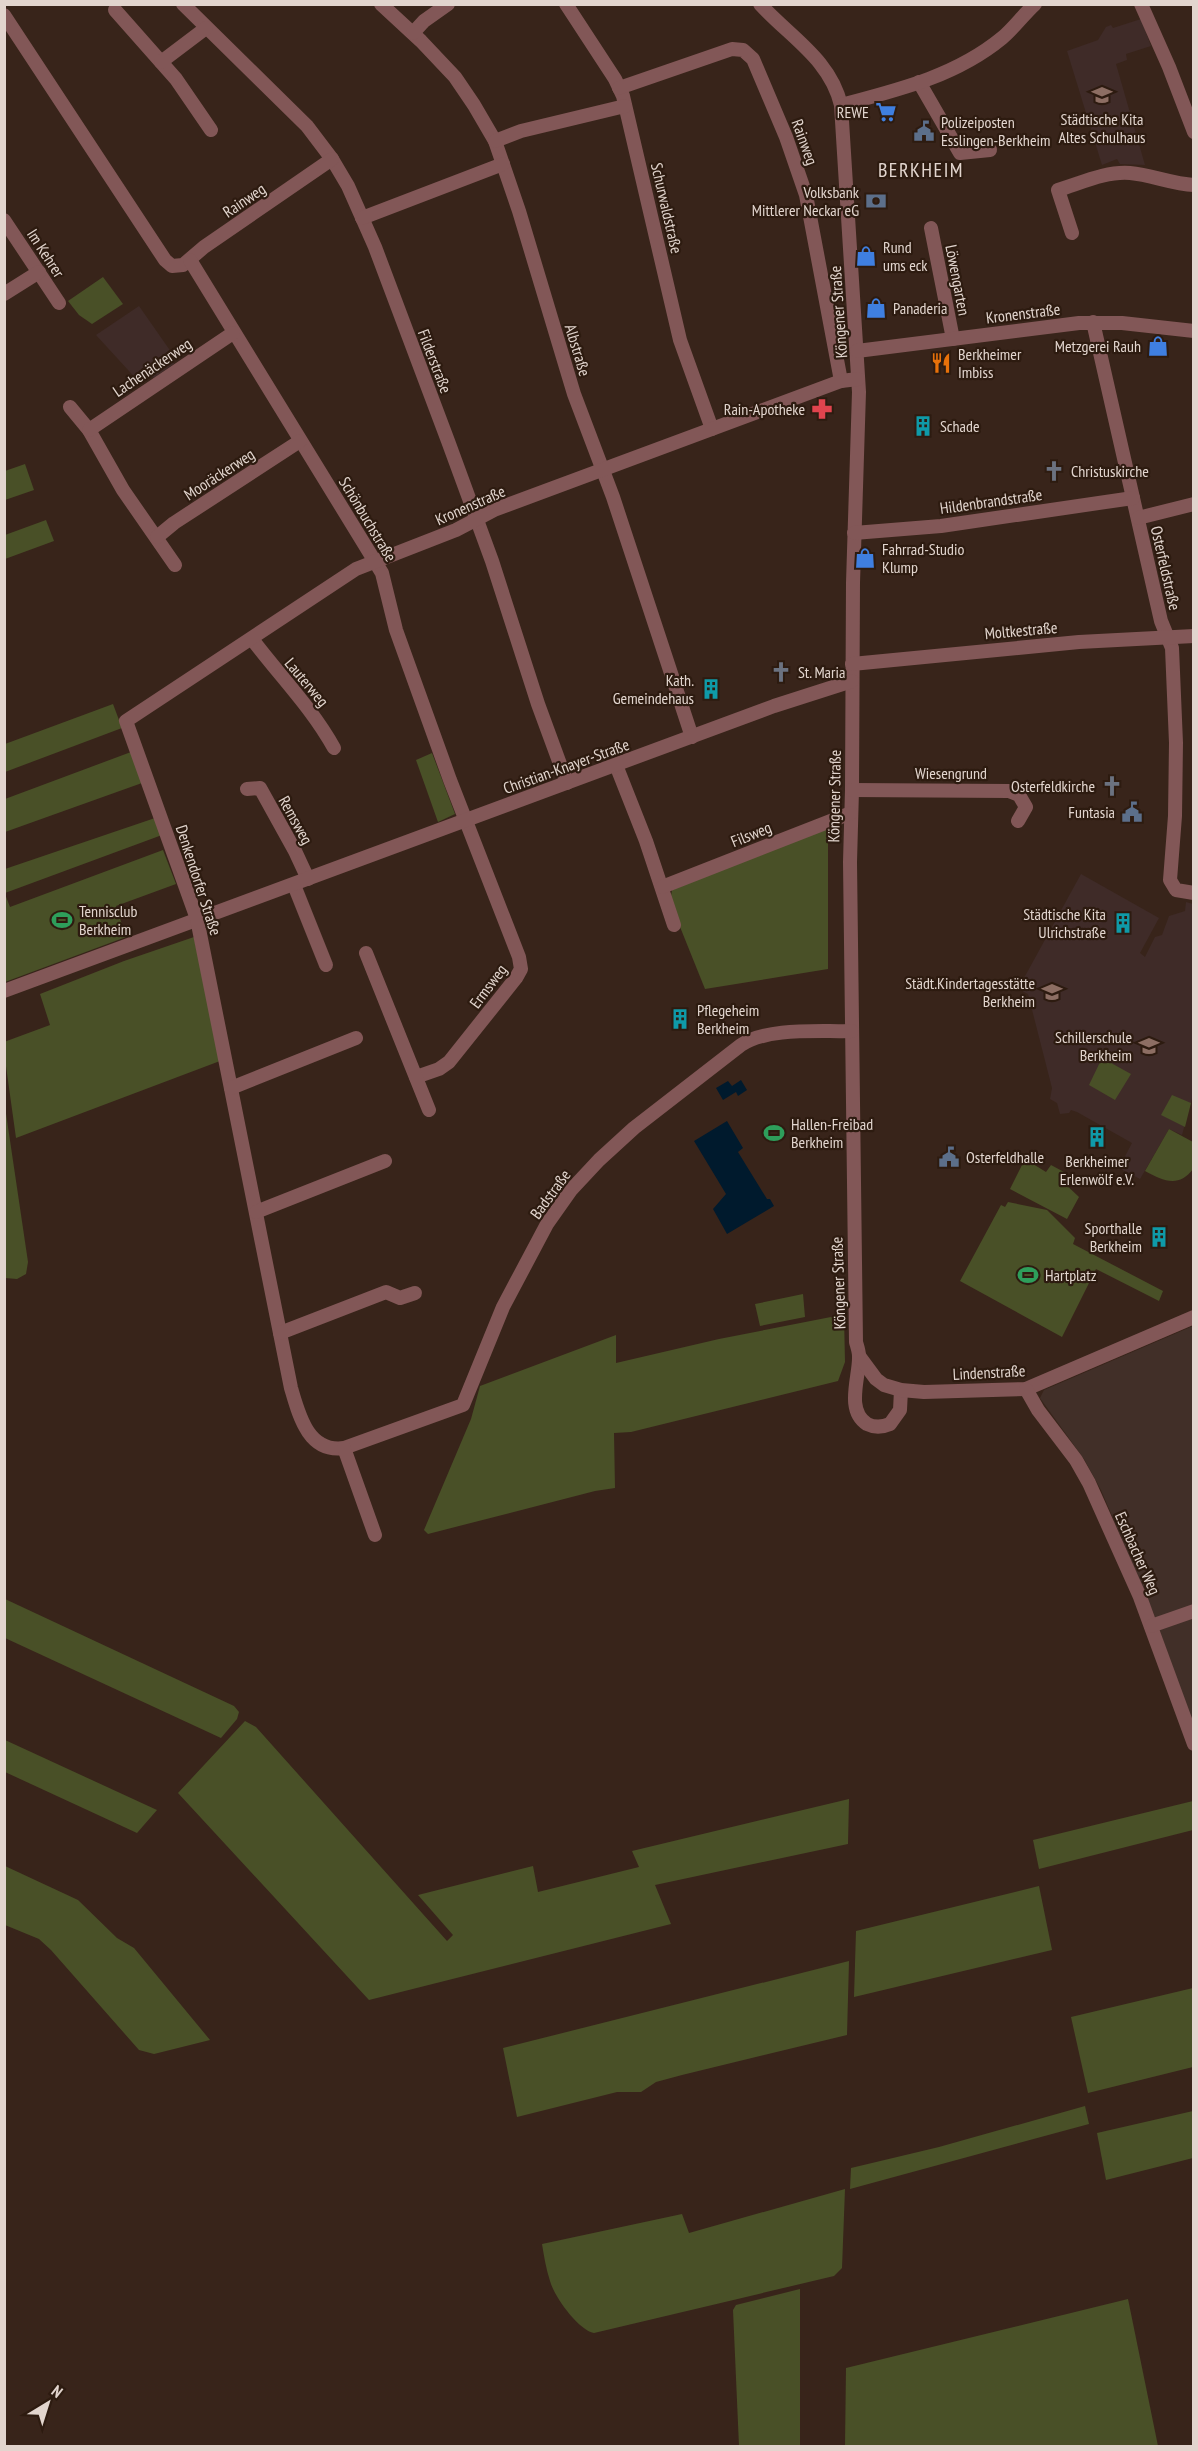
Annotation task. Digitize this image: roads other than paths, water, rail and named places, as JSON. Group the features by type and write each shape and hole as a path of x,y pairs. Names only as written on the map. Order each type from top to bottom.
{"street":[{"name":"Filderstraße","path":"183,4 248,71 296,115 332,159 348,186 477,520 535,696 567,783"},
{"name":"Albstraße","path":"381,4 444,64 465,90 495,141 574,394 613,497 692,737"},
{"path":"413,33 424,21 448,4"},
{"name":"Schurwaldstraße","path":"566,4 619,88 626,106 680,340 712,429"},
{"name":"Köngener Straße","path":"760,4 817,59 835,86 841,105 858,379 850,874 853,1227 856,1342 859,1356 856,1406 858,1414 865,1422 880,1427 890,1424 900,1410 901,1390"},
{"path":"841,105 951,70 1002,38 1035,4"},
{"path":"1141,4 1194,132"},
{"path":"115,10 176,79 211,129"},
{"name":"Rainweg","path":"4,15 165,260 175,266 183,265 204,247 332,159"},
{"path":"161,62 206,28"},
{"name":"Rainweg","path":"619,88 732,49 743,50 753,59 786,137 806,195 841,381"},
{"path":"919,82 960,153 990,150"},
{"path":"495,141 521,131 626,106"},
{"path":"362,218 503,164"},
{"path":"1072,233 1058,190 1119,173 1194,185"},
{"name":"Im Kehrer","path":"4,220 59,303"},
{"name":"Löwengarten","path":"932,228 953,339"},
{"name":"Schönbuchstraße","path":"190,260 384,578 396,630 465,821"},
{"path":"4,294 39,272"},
{"name":"Kronenstraße","path":"857,351 897,348 1033,327 1093,322 1140,324 1194,331"},
{"name":"Osterfeldstraße","path":"1093,322 1161,621 1172,648 1176,743 1175,816 1170,880 1173,887 1187,892"},
{"name":"Lachenäckerweg","path":"88,430 233,333"},
{"name":"Kronenstraße","path":"126,721 349,573 456,530 494,510 841,381 858,379"},
{"path":"70,407 88,430 123,490 175,565"},
{"name":"Mooräckerweg","path":"157,537 174,523 300,441"},
{"name":"Hildenbrandstraße","path":"854,533 941,526 1133,498"},
{"path":"1138,518 1194,504"},
{"name":"Moltkestraße","path":"852,664 1079,642 1194,636"},
{"name":"Lauterweg","path":"252,639 316,717 334,748"},
{"name":"Christian-Knayer-Straße","path":"4,991 834,685 852,681"},
{"name":"Denkendorfer Straße","path":"126,721 197,919 294,1397 307,1430 316,1442 329,1448 344,1448"},
{"path":"616,765 674,925"},
{"name":"Remsweg","path":"247,789 260,788 308,879"},
{"name":"Wiesengrund","path":"852,790 1009,790 1019,795 1026,807 1018,821"},
{"name":"Filsweg","path":"662,887 851,813"},
{"name":"Ermsweg","path":"416,1077 439,1069 449,1062 521,969 519,957 465,821"},
{"path":"294,885 326,965"},
{"path":"366,953 429,1110"},
{"name":"Badstraße","path":"344,1448 463,1405 503,1307 548,1224 584,1175 634,1128 741,1045 755,1037 771,1034 852,1031"},
{"path":"231,1088 356,1038"},
{"path":"256,1212 386,1161"},
{"path":"280,1333 386,1292 400,1298 415,1293"},
{"name":"Lindenstraße","path":"859,1356 876,1379 901,1390 924,1392 1026,1389 1194,1317"},
{"name":"Eschbacher Weg","path":"1026,1389 1038,1410 1084,1472 1151,1626 1194,1744"},
{"path":"344,1448 375,1535"},
{"path":"1151,1626 1194,1611"}],"water":[{"path":"741,1080 747,1090 738,1096 736,1092 723,1100 716,1088 728,1081 732,1086"},
{"path":"727,1121 743,1148 738,1152 767,1199 770,1199 774,1206 727,1234 713,1209 726,1194 694,1141"}],"place":[{"name":"Städtische Kita Altes Schulhaus","path":"1102,95"},
{"name":"REWE","path":"886,112"},
{"name":"Polizeiposten Esslingen-Berkheim","path":"924,131"},
{"name":"Volksbank Mittlerer Neckar eG","path":"876,201"},
{"name":"Rund ums eck","path":"866,256"},
{"name":"Panaderia","path":"876,308"},
{"name":"Metzgerei Rauh","path":"1158,346"},
{"name":"Berkheimer Imbiss","path":"941,363"},
{"name":"Rain-Apotheke","path":"822,409"},
{"name":"Schade","path":"923,426"},
{"name":"Christuskirche","path":"1054,471"},
{"name":"Fahrrad-Studio Klump","path":"865,558"},
{"name":"St. Maria","path":"781,672"},
{"name":"Kath. Gemeindehaus","path":"711,689"},
{"name":"Osterfeldkirche","path":"1112,786"},
{"name":"Funtasia","path":"1132,812"},
{"name":"Tennisclub Berkheim","path":"62,920"},
{"name":"Städtische Kita Ulrichstraße","path":"1123,923"},
{"name":"Städt.Kindertagesstätte Berkheim","path":"1052,992"},
{"name":"Pflegeheim Berkheim","path":"680,1019"},
{"name":"Schillerschule Berkheim","path":"1149,1046"},
{"name":"Hallen-Freibad Berkheim","path":"774,1133"},
{"name":"Berkheimer Erlenwölf e.V.","path":"1097,1137"},
{"name":"Osterfeldhalle","path":"949,1157"},
{"name":"Sporthalle Berkheim","path":"1159,1237"},
{"name":"Hartplatz","path":"1028,1275"}],"district":[{"name":"BERKHEIM","path":"921,170"}]}
